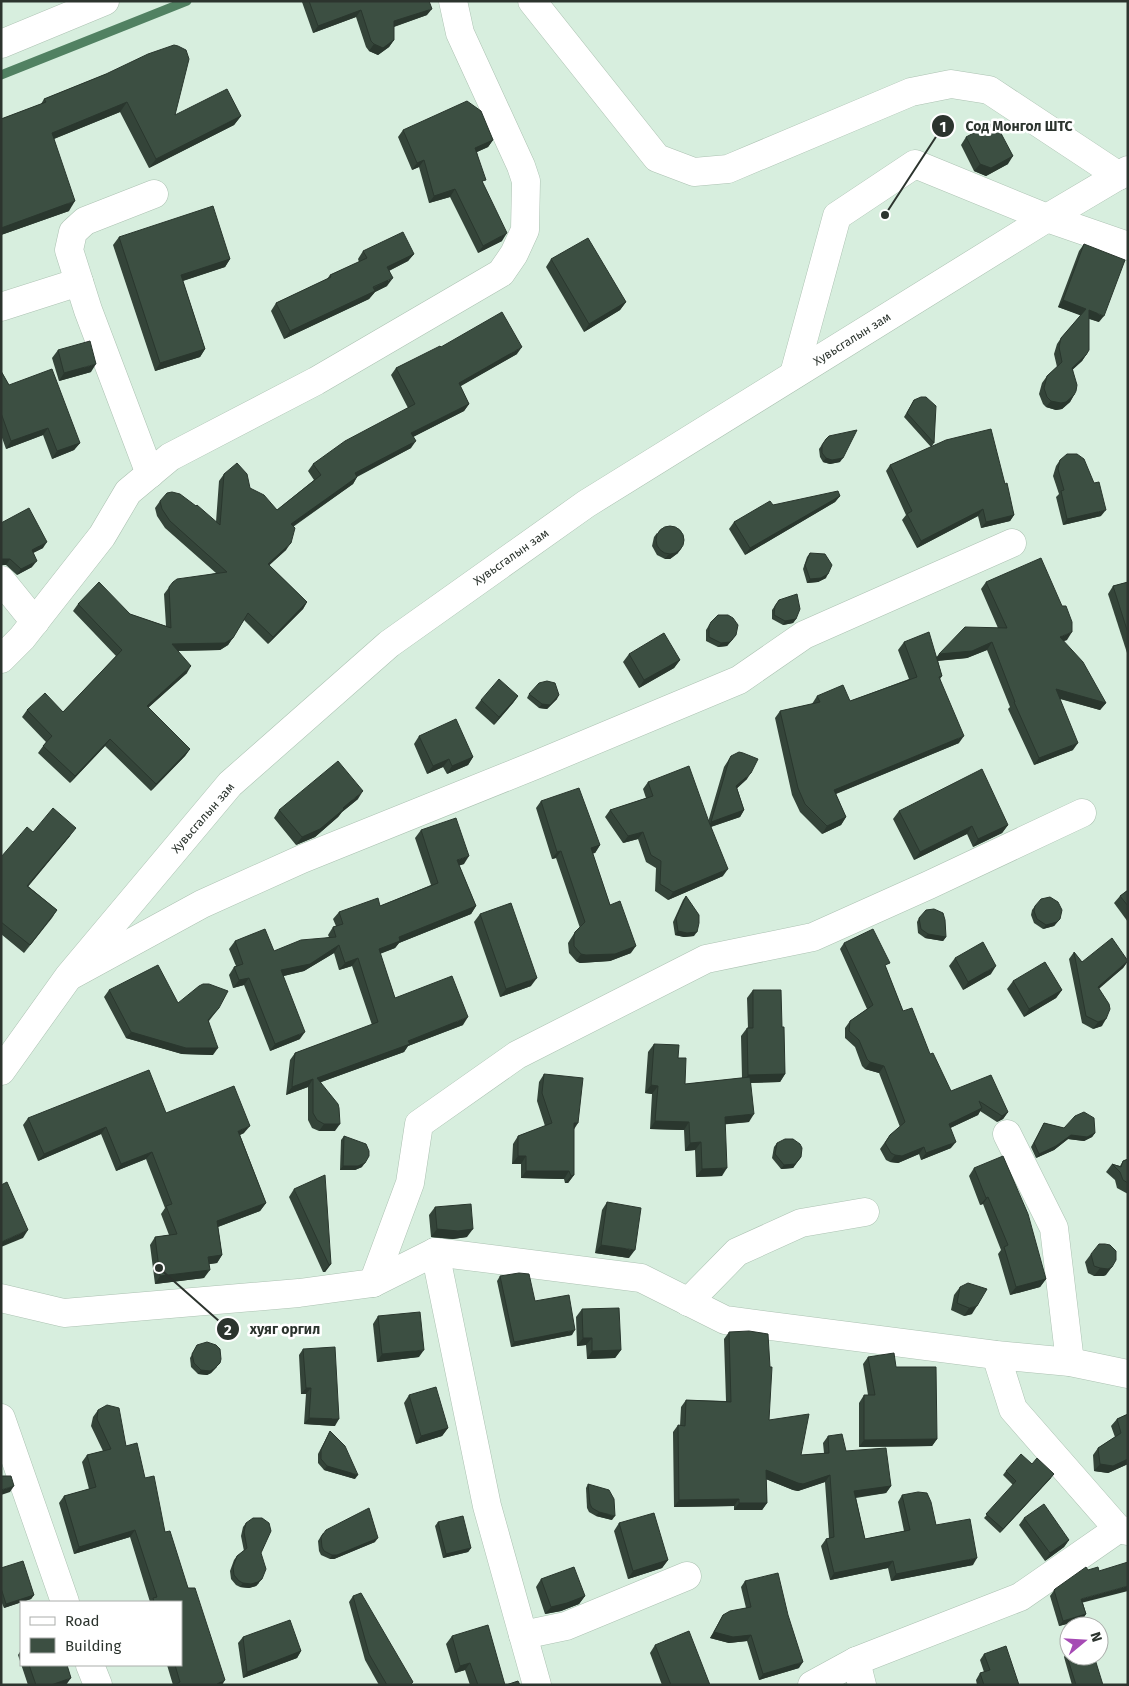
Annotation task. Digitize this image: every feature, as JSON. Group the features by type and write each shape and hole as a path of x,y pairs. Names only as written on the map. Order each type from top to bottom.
{"street":[{"path":"1,44 105,1"},
{"path":"1,659 22,638 102,536 128,492 170,457 316,381 501,273 514,254 525,230 526,182 521,166 460,33 453,1"},
{"path":"532,1 657,158 694,172 728,169 911,92 951,84 989,90 1124,173"},
{"path":"794,374 837,216 915,164 1047,218 1128,246"},
{"name":"Хувьсгалын зам","path":"1,1071 69,976 230,784 388,644 586,504 1047,218 1124,173"},
{"path":"150,474 88,310 69,250 73,232 85,221 154,194"},
{"path":"1,307 80,282"},
{"path":"69,976 202,904 302,859 538,764 739,680 804,635 1012,543"},
{"path":"1,580 35,622"},
{"path":"373,1282 410,1183 420,1124 517,1055 706,960 812,937 929,885 1082,813"},
{"path":"1007,1134 1054,1228 1070,1362"},
{"path":"688,1302 737,1252 801,1223 865,1212"},
{"path":"435,1252 487,1506 538,1685"},
{"path":"1,1298 64,1313 299,1293 373,1282 435,1252 641,1278 724,1320 996,1355 1070,1362 1128,1374"},
{"path":"812,1685 859,1673 1020,1597 1123,1530 1014,1408 996,1355"},
{"path":"1,1418 64,1601"},
{"path":"523,1634 566,1626 687,1576"},
{"path":"90,1666 98,1685"}],"building":[{"path":"309,1 429,1 432,9 394,21 394,40 383,48 371,41 361,10 318,26"},
{"path":"174,45 186,50 189,59 175,115 227,89 241,116 156,159 127,102 52,133 75,201 1,228 1,119 46,102 44,99 106,74 148,54"},
{"path":"467,101 481,111 493,140 475,148 486,180 482,181 507,233 483,246 455,189 434,196 424,160 417,163 403,130"},
{"path":"995,122 1013,156 991,168 980,164 966,137"},
{"path":"213,206 230,259 181,275 205,349 160,363 119,237"},
{"path":"403,232 414,254 387,267 393,278 373,287 375,291 290,331 276,303 367,258 363,251"},
{"path":"588,238 626,302 589,324 551,259"},
{"path":"1084,244 1125,260 1104,316 1089,310 1089,350 1072,368 1077,385 1074,395 1066,402 1061,403 1051,401 1047,397 1044,388 1047,376 1062,362 1059,347 1061,338 1086,309 1063,300"},
{"path":"502,312 522,347 459,383 469,404 411,433 416,441 355,473 357,477 291,524 295,528 291,543 268,564 307,602 273,637 248,613 233,638 225,643 172,644 191,666 147,706 190,749 156,784 110,739 75,776 43,746 52,736 27,710 45,693 63,712 122,650 78,604 99,582 130,614 171,628 169,587 173,582 177,579 227,572 170,521 162,509 160,501 167,493 180,494 197,505 220,525 224,474 237,463 247,474 250,488 264,495 277,510 321,475 313,464 345,441 415,404 396,368 441,347"},
{"path":"90,341 96,364 64,373 58,350"},
{"path":"52,369 80,443 57,451 48,428 11,441 1,413 1,371 9,385"},
{"path":"926,397 936,406 934,443 907,413 914,400"},
{"path":"991,429 1005,484 1007,483 1014,515 986,522 983,509 921,541 907,514 912,511 890,465 946,440"},
{"path":"857,430 843,458 832,460 826,458 822,453 822,445 829,436"},
{"path":"1067,454 1077,454 1084,459 1094,483 1099,482 1106,510 1067,519 1061,491 1064,490 1058,469 1060,460"},
{"path":"838,491 840,496 750,548 734,522 770,501 773,505"},
{"path":"29,508 47,542 32,550 37,561 21,569 10,559 1,559 1,523"},
{"path":"670,526 680,530 684,540 680,550 670,554 660,550 656,540 660,530"},
{"path":"810,553 825,554 832,565 828,574 821,578 810,579 805,565"},
{"path":"1041,558 1062,606 1066,606 1072,622 1072,632 1060,637 1083,662 1106,703 1056,689 1078,743 1039,758 1014,702 992,642 972,651 939,654 965,627 1007,628 986,582"},
{"path":"1128,582 1128,633 1113,586"},
{"path":"797,594 800,609 796,619 785,621 774,615 775,606 779,600"},
{"path":"718,615 728,615 738,625 736,635 730,642 721,643 709,637 709,626"},
{"path":"929,632 942,676 939,677 964,736 834,790 846,817 827,826 805,804 798,788 780,711 820,702 817,696 843,685 850,701 917,677 904,642"},
{"path":"664,633 680,660 644,680 629,654"},
{"path":"499,679 518,696 499,717 481,700"},
{"path":"547,681 555,683 559,695 550,705 542,704 529,694 539,683"},
{"path":"456,719 473,757 452,766 449,759 433,766 419,736"},
{"path":"739,752 758,759 751,773 736,786 744,810 711,822 729,760 731,756"},
{"path":"338,761 363,791 320,829 302,837 279,810"},
{"path":"689,766 728,869 673,892 660,884 661,861 651,855 643,832 628,836 610,810 653,796 648,782"},
{"path":"982,769 1008,825 978,839 972,826 920,852 899,811"},
{"path":"579,788 600,845 591,848 610,905 620,901 636,946 615,954 586,955 581,954 574,946 575,932 585,922 561,851 557,852 541,801"},
{"path":"53,808 76,828 27,886 57,910 30,945 1,922 1,857 27,827 33,832"},
{"path":"456,818 469,856 457,860 476,906 399,937 400,941 379,949 395,998 452,976 468,1017 408,1041 410,1044 317,1078 338,1104 339,1108 340,1124 324,1124 317,1120 313,1113 313,1079 292,1087 295,1053 378,1022 358,958 345,963 339,945 310,964 281,970 305,1032 275,1044 249,978 239,980 234,967 243,964 235,941 265,929 274,951 301,940 336,937 333,927 343,924 339,912 378,898 380,906 438,883 421,830"},
{"path":"1128,890 1128,906 1120,896"},
{"path":"686,896 699,915 697,932 687,933 678,931 676,918"},
{"path":"1050,897 1058,902 1062,910 1060,919 1057,922 1046,925 1037,919 1034,911 1035,906 1041,899"},
{"path":"511,903 537,978 506,989 480,914"},
{"path":"934,909 943,913 946,937 928,934 921,929 919,918 926,910"},
{"path":"873,929 890,963 885,965 903,1011 912,1008 930,1054 933,1053 951,1091 991,1075 1008,1112 1002,1116 979,1101 982,1108 949,1124 956,1142 926,1153 924,1147 902,1156 891,1153 885,1143 890,1135 905,1122 884,1066 870,1062 867,1059 859,1040 849,1031 850,1021 873,1005 844,943"},
{"path":"1112,938 1128,961 1098,987 1109,1004 1110,1009 1106,1019 1098,1022 1086,1016 1074,952 1082,962"},
{"path":"983,942 996,966 968,982 955,958"},
{"path":"1045,962 1062,990 1029,1009 1013,981"},
{"path":"158,965 178,1003 203,984 209,984 228,991 219,1008 208,1020 218,1048 186,1048 131,1032 109,990"},
{"path":"753,990 781,990 785,1074 748,1075 747,1028 753,1028"},
{"path":"654,1044 679,1045 678,1058 686,1058 685,1084 750,1077 754,1114 725,1117 727,1168 702,1169 701,1142 690,1143 689,1122 655,1121 658,1086 651,1085"},
{"path":"149,1070 166,1113 234,1086 250,1126 238,1131 266,1203 217,1221 222,1255 208,1257 210,1270 160,1276 155,1237 177,1234 166,1206 172,1204 152,1152 121,1164 106,1127 44,1154 28,1118"},
{"path":"544,1074 583,1078 578,1123 574,1123 574,1175 571,1176 569,1171 526,1171 526,1156 518,1156 518,1136 552,1123 542,1093"},
{"path":"1084,1112 1094,1118 1095,1133 1087,1137 1071,1135 1056,1146 1039,1154 1034,1143 1044,1123 1064,1128 1075,1116"},
{"path":"344,1136 366,1144 369,1156 365,1163 358,1166 343,1166"},
{"path":"785,1139 793,1139 802,1148 801,1157 795,1164 784,1165 775,1154 777,1143"},
{"path":"1003,1156 1028,1214 1046,1279 1016,1287 1004,1247 1008,1245 974,1168"},
{"path":"1128,1159 1128,1183 1123,1180 1120,1172 1112,1164 1121,1167 1123,1161"},
{"path":"325,1175 331,1264 329,1265 294,1189"},
{"path":"7,1182 28,1230 1,1242 1,1185"},
{"path":"607,1202 641,1208 635,1250 601,1245"},
{"path":"471,1204 473,1229 458,1231 437,1229 435,1207"},
{"path":"1099,1244 1110,1245 1116,1251 1116,1260 1112,1267 1108,1269 1094,1266 1091,1254"},
{"path":"519,1273 529,1274 535,1301 569,1295 575,1330 514,1342 500,1276"},
{"path":"968,1283 987,1289 977,1306 969,1308 957,1303 960,1287"},
{"path":"619,1308 621,1350 592,1351 592,1338 583,1338 582,1309"},
{"path":"420,1312 424,1350 382,1354 378,1316"},
{"path":"749,1331 768,1334 770,1367 772,1367 769,1420 809,1414 801,1455 829,1453 828,1436 842,1434 846,1451 886,1448 891,1486 854,1491 865,1539 910,1530 902,1495 918,1492 927,1493 936,1525 970,1519 977,1558 896,1574 893,1561 834,1573 826,1539 834,1537 830,1475 803,1484 766,1470 767,1503 739,1503 739,1499 679,1500 678,1425 685,1426 686,1400 731,1402 729,1332"},
{"path":"207,1342 216,1345 220,1349 220,1363 210,1371 201,1370 194,1363 192,1354 197,1345"},
{"path":"335,1347 339,1419 309,1418 311,1388 306,1388 303,1349"},
{"path":"894,1353 896,1367 936,1367 937,1439 864,1440 864,1395 875,1395 868,1357"},
{"path":"436,1387 448,1428 421,1436 409,1395"},
{"path":"107,1405 119,1408 126,1446 137,1443 145,1478 154,1476 165,1532 170,1531 188,1588 195,1588 225,1680 218,1685 175,1685 180,1682 175,1666 182,1666 182,1601 154,1601 153,1598 157,1597 135,1530 79,1547 64,1496 96,1487 87,1455 111,1449 97,1419 98,1410"},
{"path":"1128,1414 1128,1459 1113,1466 1100,1464 1098,1448 1121,1433 1117,1419"},
{"path":"330,1431 345,1446 358,1475 327,1466 321,1459 321,1450"},
{"path":"1021,1454 1032,1464 1037,1458 1054,1474 1003,1529 986,1514 1016,1481 1006,1471"},
{"path":"1,1476 11,1476 14,1486 1,1490"},
{"path":"588,1484 609,1490 614,1499 615,1516 592,1508"},
{"path":"1044,1504 1069,1540 1050,1553 1024,1518"},
{"path":"369,1508 378,1538 337,1555 324,1551 321,1537 326,1530"},
{"path":"654,1513 668,1560 633,1571 619,1523"},
{"path":"463,1516 471,1548 446,1554 438,1522"},
{"path":"253,1518 262,1518 269,1523 271,1531 261,1553 266,1569 262,1579 251,1584 239,1581 234,1575 233,1567 237,1556 247,1548 244,1532 246,1523"},
{"path":"23,1561 34,1595 6,1604 1,1588 1,1568"},
{"path":"1128,1562 1128,1586 1081,1599 1086,1614 1062,1616 1054,1590 1086,1567 1088,1570 1098,1567 1099,1571"},
{"path":"574,1567 585,1596 551,1607 541,1579"},
{"path":"778,1573 788,1615 803,1662 763,1674 751,1635 733,1637 714,1632 723,1615 730,1611 751,1607 745,1581"},
{"path":"361,1593 413,1682 410,1685 387,1685 369,1654 353,1596"},
{"path":"290,1620 301,1651 247,1672 243,1637"},
{"path":"488,1625 505,1685 478,1685 470,1663 460,1666 452,1636"},
{"path":"689,1631 710,1685 671,1685 655,1645"},
{"path":"1006,1646 1019,1685 984,1685 980,1673 990,1670 984,1654"},
{"path":"29,1666 67,1666 71,1678 51,1685 36,1685"},
{"path":"1070,1666 1097,1666 1103,1685 1076,1685"},
{"path":"518,1681 520,1685 506,1685"}],"waterway":[{"path":"1,75 187,1"}],"place":[{"name":"Сод Монгол ШТС","path":"885,215"},
{"name":"хуяг оргил","path":"159,1268"}]}
